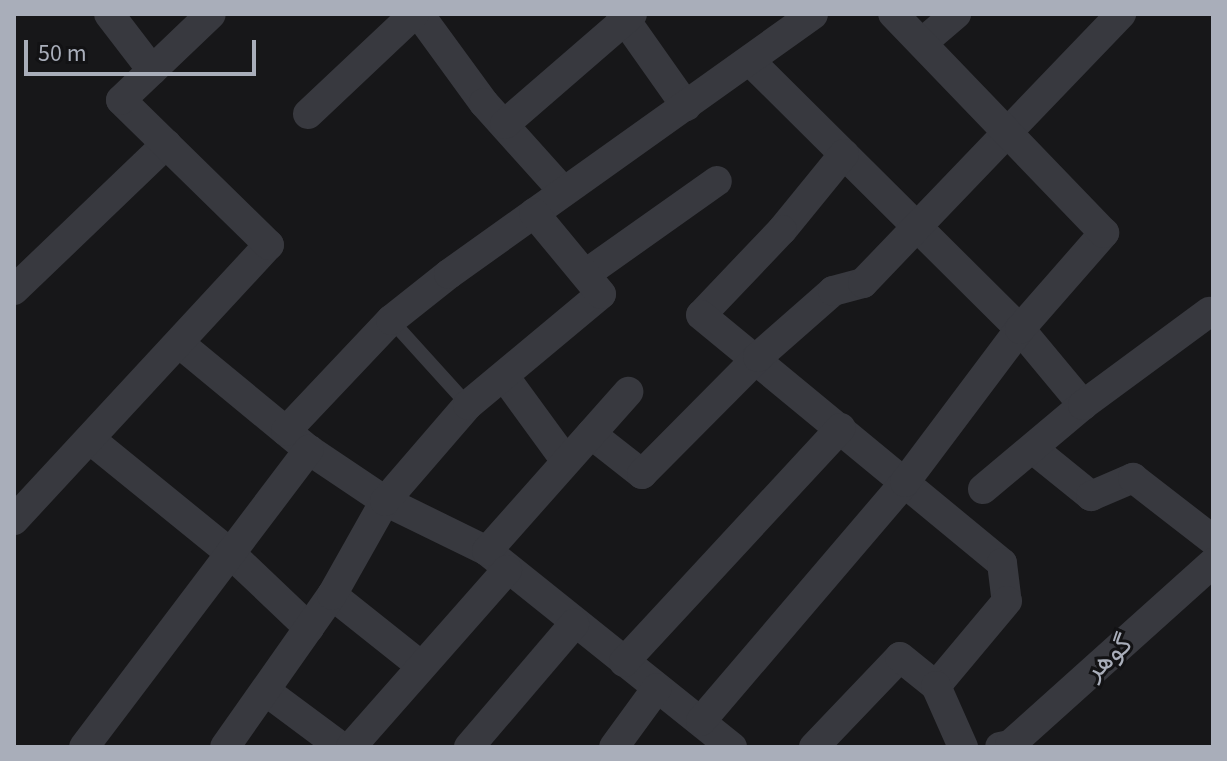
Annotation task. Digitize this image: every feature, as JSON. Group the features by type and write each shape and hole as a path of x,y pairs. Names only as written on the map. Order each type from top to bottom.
{"street":[{"path":"109,14 152,70"},
{"path":"14,520 269,245 121,100 211,14"},
{"path":"308,114 417,14 563,191"},
{"path":"286,431 391,320 563,191 751,62 813,14"},
{"path":"701,721 905,482 1020,329 1104,233 893,14"},
{"path":"922,43 956,14"},
{"path":"591,434 642,474 758,357 833,291 863,283 1121,14"},
{"path":"505,124 626,16 686,106"},
{"path":"751,62 1020,329 1083,405"},
{"path":"15,286 166,144"},
{"path":"844,154 782,230 701,315 758,357 1002,563 1007,601 936,686"},
{"path":"587,273 717,181"},
{"path":"225,747 267,692 332,595 385,501 468,405 601,294 587,273 534,213"},
{"path":"983,489 1083,405 1209,312"},
{"path":"179,343 309,450 385,501 497,560 732,747"},
{"path":"504,376 566,461"},
{"path":"351,747 420,665 566,461 628,392"},
{"path":"624,662 841,428"},
{"path":"91,440 230,553 309,628"},
{"path":"1033,449 1091,496 1133,478 1213,540"},
{"path":"84,747 309,450"},
{"name":"گوهر","path":"1000,747 1010,745 1213,563"},
{"path":"332,595 420,665"},
{"path":"469,747 574,624"},
{"path":"814,747 900,657 936,686 963,747"},
{"path":"614,747 657,688"},
{"path":"267,692 341,747"}],"lane":[{"path":"391,320 468,405"}]}
